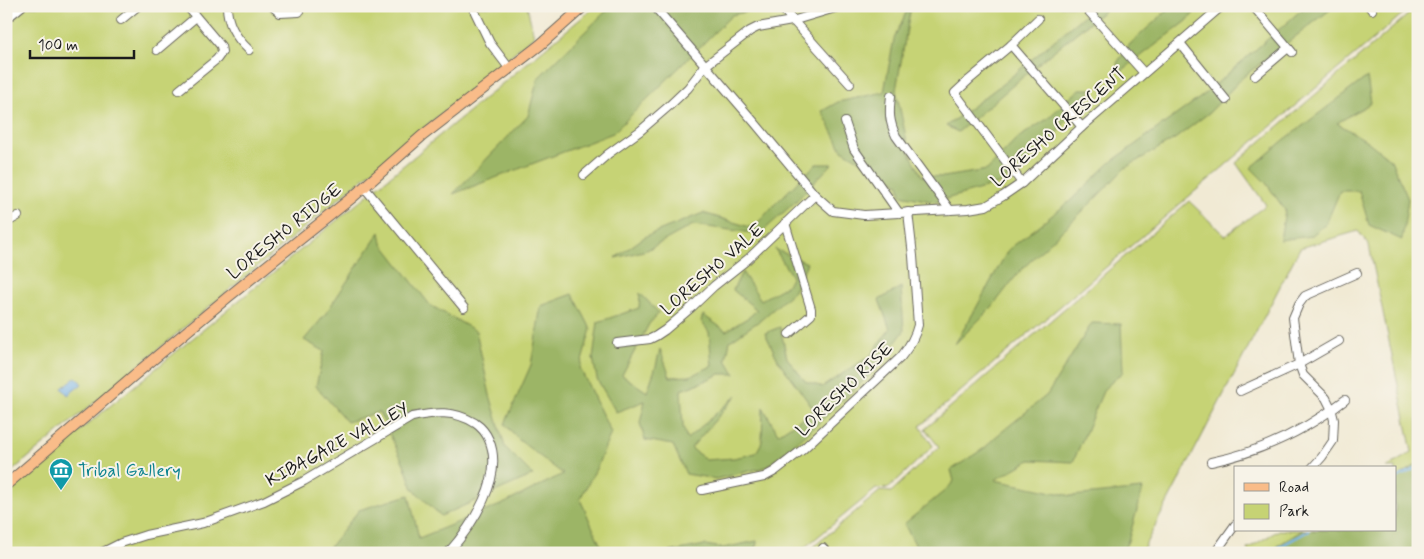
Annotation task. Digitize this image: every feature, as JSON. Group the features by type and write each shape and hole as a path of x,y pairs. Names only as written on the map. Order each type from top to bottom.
{"main road":[{"name":"LORESHO RIDGE","path":"6,485 139,371 364,187 422,136 540,45 584,6"}],"street":[{"path":"6,19 22,6"},
{"path":"121,20 138,6"},
{"path":"227,6 227,17 238,40 249,50"},
{"path":"272,6 280,13 299,12"},
{"path":"472,6 490,43 510,68"},
{"name":"LORESHO CRESCENT","path":"654,6 815,196 834,211 864,215 968,210 986,206 1022,182 1082,127 1222,6"},
{"path":"780,6 850,84"},
{"path":"584,175 669,106 688,88 705,66 758,26 792,21 829,8 842,6"},
{"path":"1084,6 1144,73"},
{"path":"1253,6 1290,50 1255,76"},
{"path":"179,90 217,59 222,52 221,46 196,17 190,7"},
{"path":"157,50 196,17"},
{"path":"1022,182 955,93 1038,19"},
{"path":"1180,43 1226,100"},
{"path":"1011,45 1082,127"},
{"path":"891,96 890,124 896,136 950,210"},
{"path":"845,122 854,148 899,213"},
{"path":"364,187 464,308"},
{"name":"LORESHO VALE","path":"617,343 656,336 748,258 815,196"},
{"name":"LORESHO RISE","path":"702,490 764,477 775,471 802,450 901,357 911,344 918,325 914,256 908,212"},
{"path":"6,219 11,220 18,216"},
{"path":"785,223 812,308 811,315 789,334"},
{"path":"1314,466 1333,441 1334,420 1326,398 1303,375 1299,364 1293,318 1305,296 1357,273"},
{"path":"1240,391 1299,364 1339,341"},
{"path":"1211,462 1233,458 1265,447 1331,411 1345,400"},
{"name":"KIBAGARE VALLEY","path":"101,553 121,543 146,535 203,523 250,507 304,481 412,418 443,412 470,420 480,426 487,435 494,452 494,464 482,504 467,529 448,553"},
{"path":"1215,553 1234,526"}],"green space":[{"path":"10,6 527,6 534,36 6,476 6,9"},
{"path":"596,6 1412,6 920,426 933,446 889,488 876,489 798,553 6,553 6,491"},
{"path":"614,6 773,6 732,15 613,133 453,194 528,116 538,78 604,13"},
{"path":"909,6 911,6 896,90 909,151 922,176 944,177 987,170 1018,138 1047,119 1080,89 1092,89 1055,135 1002,183 935,202 901,195 899,184 842,150 822,111 838,102 884,92 894,39"},
{"path":"1095,6 1110,6 958,132 946,126 1005,82"},
{"path":"1172,6 1200,6 1187,21 1120,72 1117,63 1130,44"},
{"path":"1306,6 1335,6 1243,77 1210,112 1176,138 1125,168 1020,271 992,307 955,344 1008,250 1069,202 1111,162 1201,97"},
{"path":"1418,6 1418,553 1249,553 1247,549 1276,532 1396,532 1396,466 1389,466 1412,452 1369,245 1358,231 1300,248 1141,553 806,553 880,491 891,492 939,447 925,429 1189,201 1225,236 1266,205 1236,163"},
{"path":"1367,77 1371,103 1337,123 1367,141 1391,160 1408,199 1402,240 1369,225 1359,191 1340,191 1326,224 1311,236 1280,240 1285,210 1266,183 1251,168 1284,140"},
{"path":"816,164 832,164 760,234 693,225 647,250 615,258 646,236 703,213 753,228"},
{"path":"380,232 382,243 430,305 476,331 490,395 505,447 533,475 441,516 413,489 404,464 379,412 347,422 316,386 324,351 304,340 324,316"},
{"path":"775,249 807,263 794,291 762,319 730,341 726,360 735,374 720,374 681,390 683,426 687,439 737,395 691,448 706,460 734,458 756,453 762,442 763,407 778,434 814,410 778,360 765,333 780,327 787,358 805,381 822,387 870,356 890,329 879,300 901,287 904,331 877,368 806,435 766,467 716,479 686,474 673,445 645,440 640,423 645,401 616,412 597,379 593,358 598,322 639,308 640,293 659,313 649,324 622,375 647,392 660,349 670,377 690,376 712,366 709,332 701,321 703,315 726,331 757,310 733,290 742,272 761,300 786,286 792,277"},
{"path":"573,294 591,329 580,368 611,433 596,469 580,499 604,553 325,553 359,510 409,495 419,538 503,504 563,474 519,440 505,424 531,365 541,306"},
{"path":"1092,323 1121,324 1123,372 1104,389 1073,462 1030,460 995,480 1072,496 1143,489 1128,541 1122,553 968,553 967,550 950,553 920,553 904,524 947,489 954,481 951,470 986,447 993,439 1047,395"},
{"path":"1418,462 1418,553 1351,553 1343,550 1336,553 1282,553 1277,546 1300,532 1396,532 1396,478"},
{"path":"757,541 756,553 664,553 705,545 723,548"}],"water":[{"path":"76,377 82,384 68,395 62,388"}],"waterway":[{"path":"1396,478 1418,467"},
{"path":"1268,553 1306,532"}],"place":[{"name":"Tribal Gallery","path":"61,491"}]}
